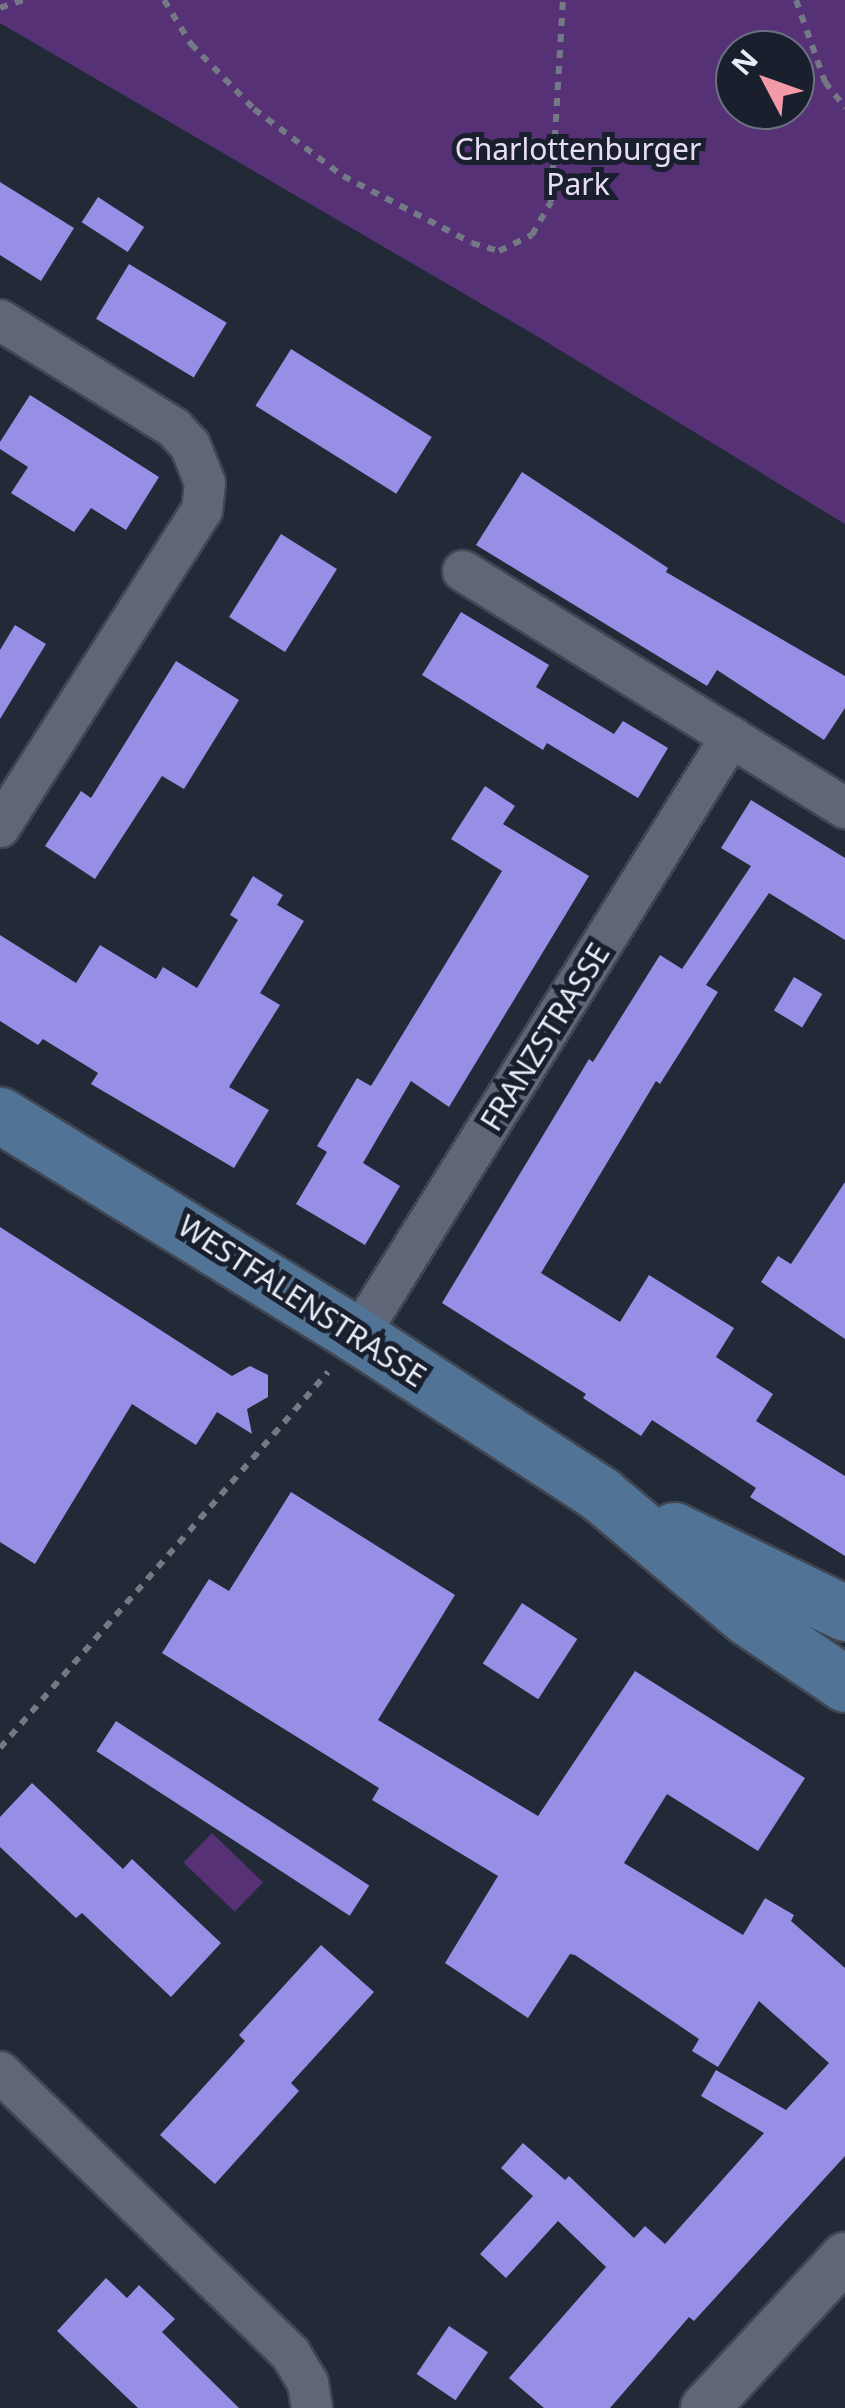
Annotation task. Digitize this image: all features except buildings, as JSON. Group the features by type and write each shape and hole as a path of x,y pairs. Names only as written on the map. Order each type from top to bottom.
{"main road":[{"name":"WESTFALENSTRASSE","path":"0,1115 358,1336 600,1494 748,1618 845,1684"},
{"name":"WESTFALENSTRASSE","path":"600,1494 845,1613"}],"street":[{"path":"0,320 174,428 190,445 205,482 202,510 0,827"},
{"path":"463,571 845,808"},
{"name":"FRANZSTRASSE","path":"358,1336 731,737"},
{"path":"0,2072 290,2353 308,2382 312,2408"},
{"path":"705,2408 845,2257"}],"path":[{"path":"0,8 23,0"},
{"path":"164,0 191,44 254,109 343,176 472,243 499,251 532,235 551,202 563,0"},
{"path":"796,0 826,82 845,108"},
{"path":"0,1748 358,1336"}],"green space":[{"name":"Charlottenburger Park","path":"0,0 845,0 845,524 540,338 0,23"},
{"path":"212,1833 263,1882 235,1912 184,1862"}]}
